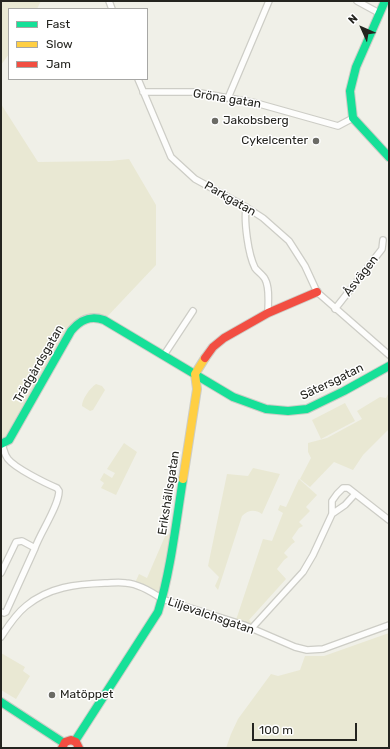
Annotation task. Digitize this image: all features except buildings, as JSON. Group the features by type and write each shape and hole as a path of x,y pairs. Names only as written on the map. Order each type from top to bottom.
{"street":[{"path":"228,98 269,1"},
{"path":"357,1 379,13"},
{"path":"389,3 386,1 379,13 356,67 350,91 353,118 389,156"},
{"name":"Parkgatan","path":"138,80 171,157 195,179 263,218 289,241 305,266 317,292 389,355"},
{"name":"Gröna gatan","path":"143,92 195,92 256,103 338,126 353,118"},
{"path":"246,207 245,217 251,256 256,268 266,279 268,289 268,313"},
{"name":"Åsvägen","path":"335,309 382,249 383,240"},
{"path":"195,374 218,342 268,313 317,292"},
{"path":"164,356 193,311"},
{"name":"Sätersgatan","path":"86,317 99,317 233,397 272,410 307,409 344,391 389,366"},
{"name":"Trädgårdsgatan","path":"2,444 9,440 71,331 86,317"},
{"name":"Erikshällsgatan","path":"77,744 158,612 162,599 174,536 197,389 195,374"},
{"path":"1,612 6,612 60,491 16,466 5,455 2,444"},
{"path":"251,629 303,572 313,555 332,514 332,501 343,488 348,488 389,520"},
{"path":"332,514 345,505 356,494"},
{"path":"1,573 16,542 22,542 35,548"},
{"name":"Liljevalchsgatan","path":"1,637 26,606 47,592 68,586 89,584 127,583 152,592 162,599 251,629 295,647 307,650 323,649 389,625"},
{"path":"1,702 63,745 67,740 77,744"}],"green space":[{"path":"1,1 41,1 38,8 8,8 8,55 1,65"},
{"path":"1,104 38,162 110,161 129,159 156,205 156,265 104,320 99,317 75,326 9,440 1,444"},
{"path":"96,384 102,386 105,390 93,410 90,411 82,406 82,403 91,388"},
{"path":"389,392 389,429 363,455 353,470 334,462 310,487 300,479 311,458 308,452 308,443 327,438 362,419 357,411 380,397 386,398"},
{"path":"345,403 355,421 321,439 312,420"},
{"path":"124,443 137,452 116,495 101,488 104,483 100,480 104,473 112,478 115,473 107,469"},
{"path":"253,468 280,474 262,514 257,511 252,511 247,512 242,516 218,590 215,586 219,577 208,566 227,474 248,476"},
{"path":"299,479 317,495 306,507 310,511 299,522 303,526 299,528 292,538 295,542 284,553 288,557 277,569 286,579 249,620 254,625 235,623 263,539 272,541 283,513 278,510 280,505 286,507"},
{"path":"166,534 174,535 162,599 134,585 139,574 147,578"},
{"path":"389,633 389,748 226,748 238,719 271,674 278,676 300,670 305,656 324,656"},
{"path":"1,653 25,667 23,671 30,676 16,699 1,690"}],"traffic: fast":[{"path":"385,1 356,67 350,91 353,118 389,157"},
{"path":"1,444 9,440 71,331 82,321 90,318 104,320 233,397 266,409 288,411 307,409 344,391 389,366"},
{"path":"75,741 158,612 170,563 183,479"},
{"path":"1,702 64,743"}],"traffic: slow":[{"path":"183,479 197,389 195,374 205,358"}],"traffic: jam":[{"path":"205,358 213,347 224,338 268,313 317,292"},
{"path":"62,748 65,742 71,740 76,742 79,748"}],"place":[{"name":"Jakobsberg","path":"215,121"},
{"name":"Cykelcenter","path":"316,141"},
{"name":"Matöppet","path":"52,695"}]}
